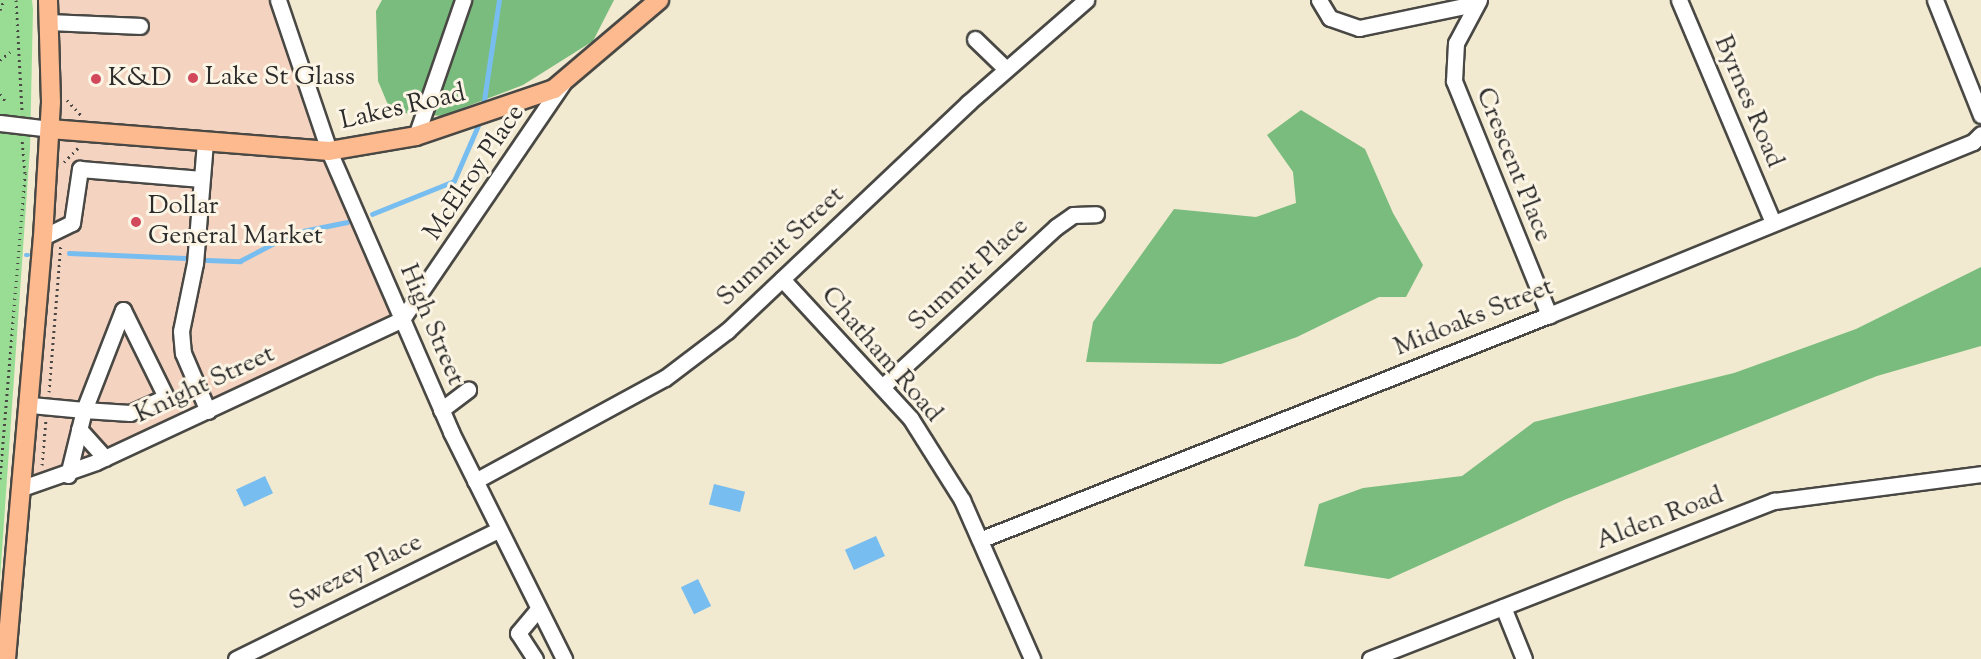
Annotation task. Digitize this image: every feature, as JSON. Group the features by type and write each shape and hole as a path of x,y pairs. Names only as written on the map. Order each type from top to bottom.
{"main road":[{"path":"6,659 25,487 39,405 51,234 48,0"},
{"name":"Lakes Road","path":"50,129 329,151 416,136 519,105 564,81 659,0"}],"street":[{"name":"High Street","path":"278,0 329,151 441,410 498,530 564,659"},
{"path":"416,136 463,0"},
{"name":"Summit Street","path":"475,481 665,378 727,332 1006,69 1086,0"},
{"path":"1319,0 1330,18 1359,28 1477,2"},
{"name":"Byrnes Road","path":"1679,0 1773,222"},
{"path":"1935,0 1981,115"},
{"name":"Crescent Place","path":"1477,2 1456,43 1456,91 1549,315"},
{"path":"50,22 140,26"},
{"path":"975,39 1006,69"},
{"name":"McElroy Place","path":"402,319 564,81"},
{"path":"0,123 50,129"},
{"name":"Midoaks Street","path":"982,539 1549,315 1981,134"},
{"path":"205,142 195,263 181,331 183,353 208,411"},
{"path":"51,234 72,223 80,169 202,179"},
{"name":"Summit Place","path":"882,387 1056,227 1073,215 1096,214"},
{"name":"Chatham Road","path":"782,279 910,419 982,539 1032,659"},
{"path":"39,405 84,410 130,413 166,397 123,310 84,410 68,475"},
{"name":"Knight Street","path":"25,487 68,475 402,319"},
{"path":"441,410 468,390"},
{"path":"79,429 105,458"},
{"name":"Alden Road","path":"1370,659 1774,501 1981,474"},
{"name":"Swezey Place","path":"236,659 498,530"},
{"path":"1503,607 1524,659"},
{"path":"535,659 518,633 538,609"}],"path":[{"path":"0,10 4,0"},
{"path":"0,479 25,173 16,0"},
{"path":"0,60 10,52"},
{"path":"67,88 75,110 94,117"},
{"path":"0,94 7,103"},
{"path":"62,175 63,163 81,146 89,146"},
{"path":"42,465 39,405 61,284 51,234"}],"shaded area":[{"path":"48,0 278,0 402,319 25,487"}],"green space":[{"path":"0,0 32,0 33,9 30,148 0,579"},
{"path":"382,0 614,0 593,41 523,85 442,116 391,112 378,81 376,11"},
{"path":"1301,110 1365,149 1393,213 1423,265 1406,297 1379,297 1297,337 1221,364 1086,362 1093,322 1174,209 1256,217 1296,203 1293,172 1267,135"},
{"path":"1981,267 1981,346 1877,376 1564,500 1389,579 1304,566 1319,504 1363,488 1462,476 1534,422 1734,373 1856,329"}],"water":[{"path":"265,476 273,493 244,507 236,490"},
{"path":"714,484 745,492 740,512 709,504"},
{"path":"876,536 885,556 854,570 845,550"},
{"path":"698,579 711,606 694,614 681,587"}],"waterway":[{"path":"483,107 499,0"},
{"path":"372,214 454,181 480,121"},
{"path":"207,260 240,261 293,233 347,222"},
{"path":"69,253 185,258"}],"place":[{"name":"Lake St Glass","path":"193,78"},
{"name":"K&D","path":"96,79"},
{"name":"Dollar General Market","path":"136,222"}]}
